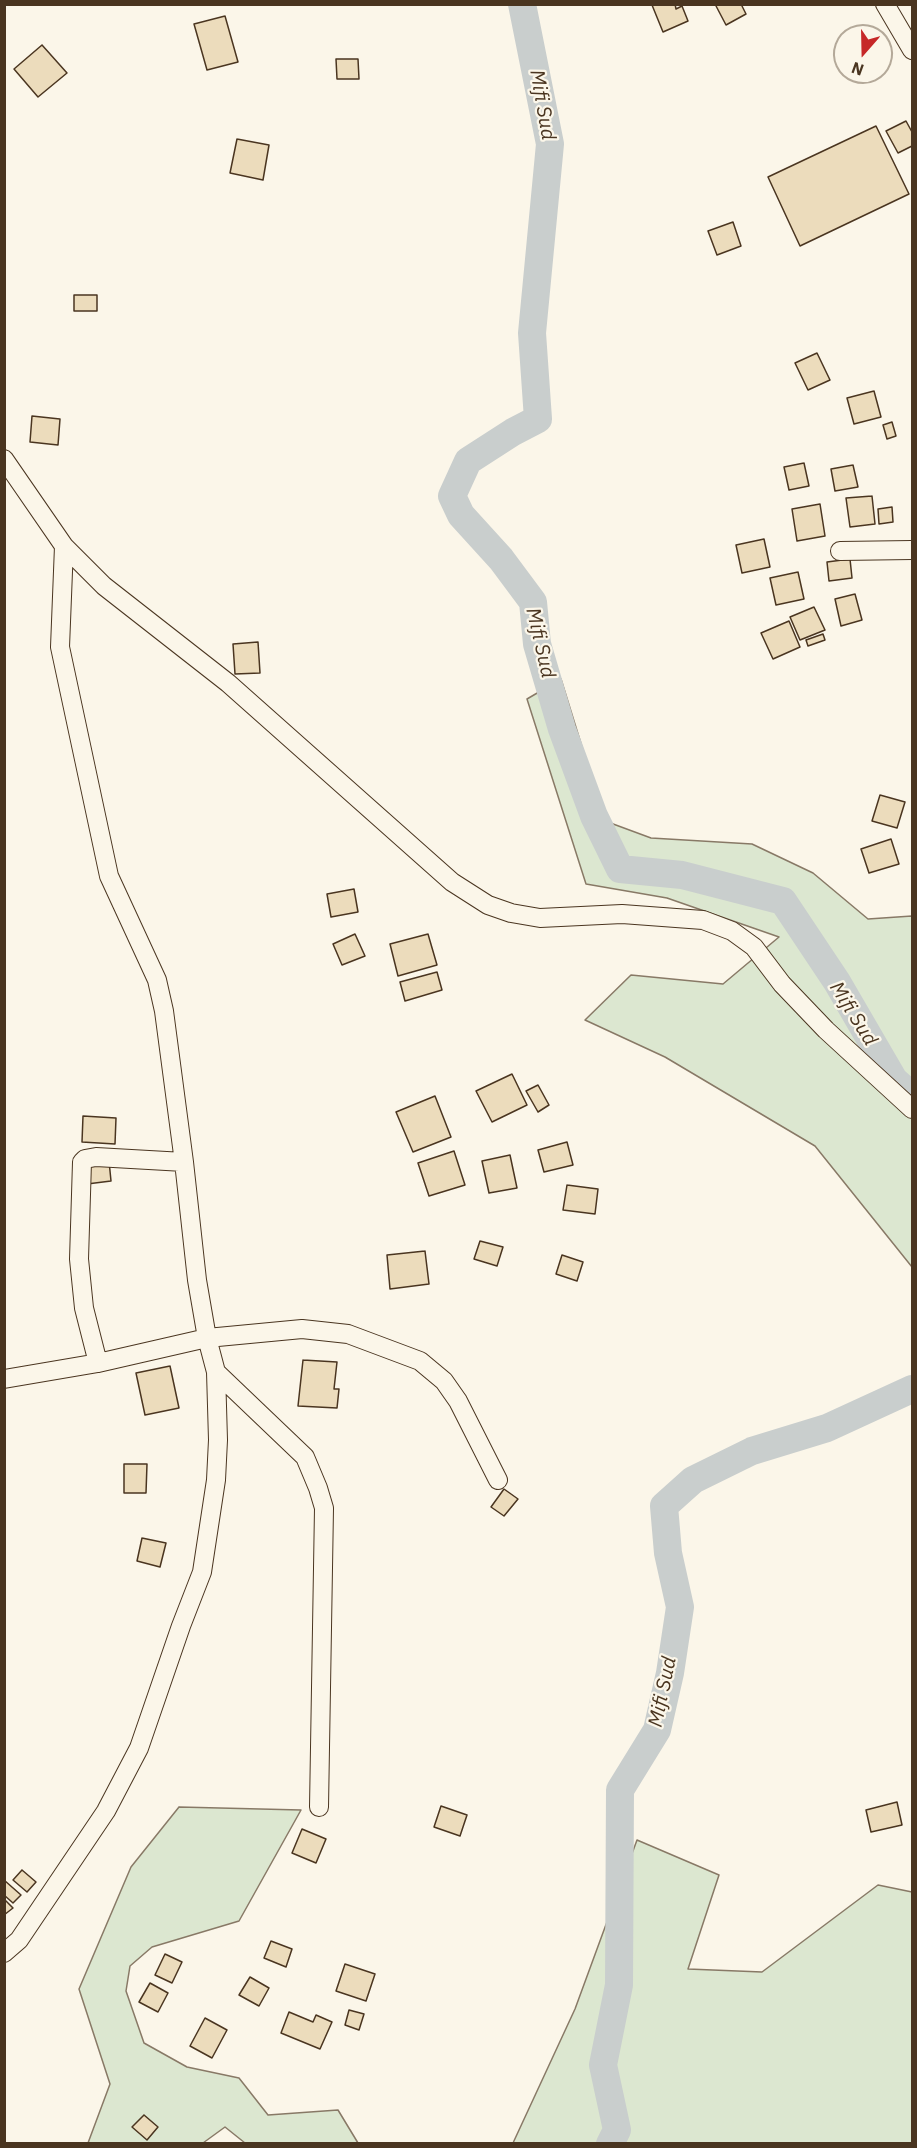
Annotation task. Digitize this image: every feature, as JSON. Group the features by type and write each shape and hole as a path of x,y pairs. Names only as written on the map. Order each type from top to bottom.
{"street":[{"path":"885,4 912,50"},
{"path":"4,459 64,546 104,586 228,682 452,882 488,905 511,913 540,918 622,914 703,920 732,931 754,947 782,984 826,1030 912,1109"},
{"path":"4,1953 19,1940 106,1811 149,1724 181,1626 202,1572 216,1480 218,1440 216,1372 207,1338 197,1280 164,1011 157,980 109,876 60,647 64,546"},
{"path":"840,551 912,550"},
{"path":"98,1363 84,1308 79,1259 82,1162 85,1159 96,1157 184,1162"},
{"path":"4,1379 98,1363 207,1338 302,1329 348,1335 420,1361 444,1381 498,1480"},
{"path":"216,1372 305,1456 324,1508 319,1807"}],"green space":[{"path":"561,679 605,821 651,838 752,844 813,873 868,919 912,916 912,1267 815,1146 665,1057 585,1020 631,975 723,984 779,937 667,898 586,884 527,699"},
{"path":"179,1807 301,1810 239,1921 152,1947 130,1966 126,1991 144,2043 187,2067 239,2078 268,2115 338,2110 358,2143 245,2143 225,2127 203,2143 88,2143 110,2084 79,1989 131,1867"},
{"path":"637,1840 719,1875 688,1969 762,1972 878,1885 912,1892 912,2143 513,2143 575,2009"}],"building":[{"path":"675,4 676,9 682,6 688,21 663,32 652,5"},
{"path":"715,4 741,4 746,14 726,25"},
{"path":"225,16 238,62 207,70 194,24"},
{"path":"42,45 67,73 38,97 14,69"},
{"path":"336,59 358,59 359,79 337,79"},
{"path":"906,121 912,132 912,146 898,153 886,131"},
{"path":"876,126 909,194 800,246 768,177"},
{"path":"237,139 269,145 263,180 230,173"},
{"path":"733,222 741,246 717,255 708,231"},
{"path":"74,295 97,295 97,311 74,311"},
{"path":"817,353 830,380 808,390 795,363"},
{"path":"874,391 881,417 854,424 847,398"},
{"path":"32,416 60,419 58,445 30,442"},
{"path":"892,422 896,436 887,439 883,425"},
{"path":"804,463 809,486 789,490 784,467"},
{"path":"853,465 858,487 835,491 831,469"},
{"path":"872,496 875,524 850,527 846,498"},
{"path":"820,504 825,536 797,541 792,509"},
{"path":"892,507 893,522 879,524 878,509"},
{"path":"764,539 770,567 742,573 736,545"},
{"path":"850,559 852,578 829,581 827,562"},
{"path":"798,572 804,599 776,605 770,578"},
{"path":"855,594 862,620 841,626 835,599"},
{"path":"814,607 825,630 800,640 790,617"},
{"path":"789,621 800,647 773,659 761,633"},
{"path":"823,634 825,640 808,646 806,640"},
{"path":"258,642 260,673 235,674 233,644"},
{"path":"880,795 905,802 897,828 872,821"},
{"path":"891,839 899,864 869,873 861,849"},
{"path":"354,889 358,912 331,917 327,894"},
{"path":"355,934 365,956 342,965 333,944"},
{"path":"428,934 437,965 398,976 390,944"},
{"path":"437,972 442,990 405,1001 400,982"},
{"path":"512,1074 527,1105 492,1122 476,1091"},
{"path":"538,1085 549,1105 538,1112 526,1091"},
{"path":"435,1096 451,1137 413,1152 396,1112"},
{"path":"83,1116 116,1118 115,1144 82,1142"},
{"path":"567,1142 573,1165 544,1172 538,1150"},
{"path":"454,1151 465,1185 429,1196 418,1163"},
{"path":"510,1155 517,1188 489,1193 482,1161"},
{"path":"109,1161 111,1181 87,1184 84,1164"},
{"path":"567,1185 598,1189 595,1214 563,1210"},
{"path":"480,1241 503,1247 497,1266 474,1259"},
{"path":"425,1251 429,1284 390,1289 387,1255"},
{"path":"562,1255 583,1262 577,1281 556,1274"},
{"path":"303,1360 337,1362 334,1389 339,1389 337,1408 298,1406"},
{"path":"170,1366 179,1408 145,1415 136,1373"},
{"path":"124,1464 147,1464 146,1493 124,1493"},
{"path":"504,1489 518,1499 504,1516 491,1507"},
{"path":"142,1538 166,1543 160,1567 137,1561"},
{"path":"897,1802 902,1825 871,1832 866,1810"},
{"path":"441,1806 467,1815 460,1836 434,1827"},
{"path":"302,1829 326,1839 316,1863 292,1853"},
{"path":"22,1870 36,1882 27,1892 13,1880"},
{"path":"4,1880 21,1895 13,1903 4,1895"},
{"path":"4,1899 13,1908 4,1915"},
{"path":"271,1941 292,1949 286,1967 264,1958"},
{"path":"165,1954 182,1962 172,1983 155,1975"},
{"path":"345,1964 375,1974 366,2001 336,1991"},
{"path":"250,1977 269,1988 259,2006 239,1995"},
{"path":"150,1983 168,1993 158,2012 139,2002"},
{"path":"349,2010 364,2014 359,2030 345,2025"},
{"path":"289,2012 313,2022 316,2015 332,2022 320,2049 281,2033"},
{"path":"205,2018 227,2030 212,2058 190,2046"},
{"path":"144,2115 158,2127 147,2140 132,2127"}],"waterway":[{"name":"Mifi Sud","path":"522,4 550,144 532,333 538,419 468,461 452,496 461,515 501,559 533,602 537,644 562,729 594,816 620,869 682,875 783,901 837,982 894,1080 912,1096"},
{"name":"Mifi Sud","path":"610,2144 617,2130 603,2065 619,1985 620,1790 657,1730 670,1673 680,1607 668,1553 664,1506 693,1480 752,1451 827,1428 912,1389"}]}
